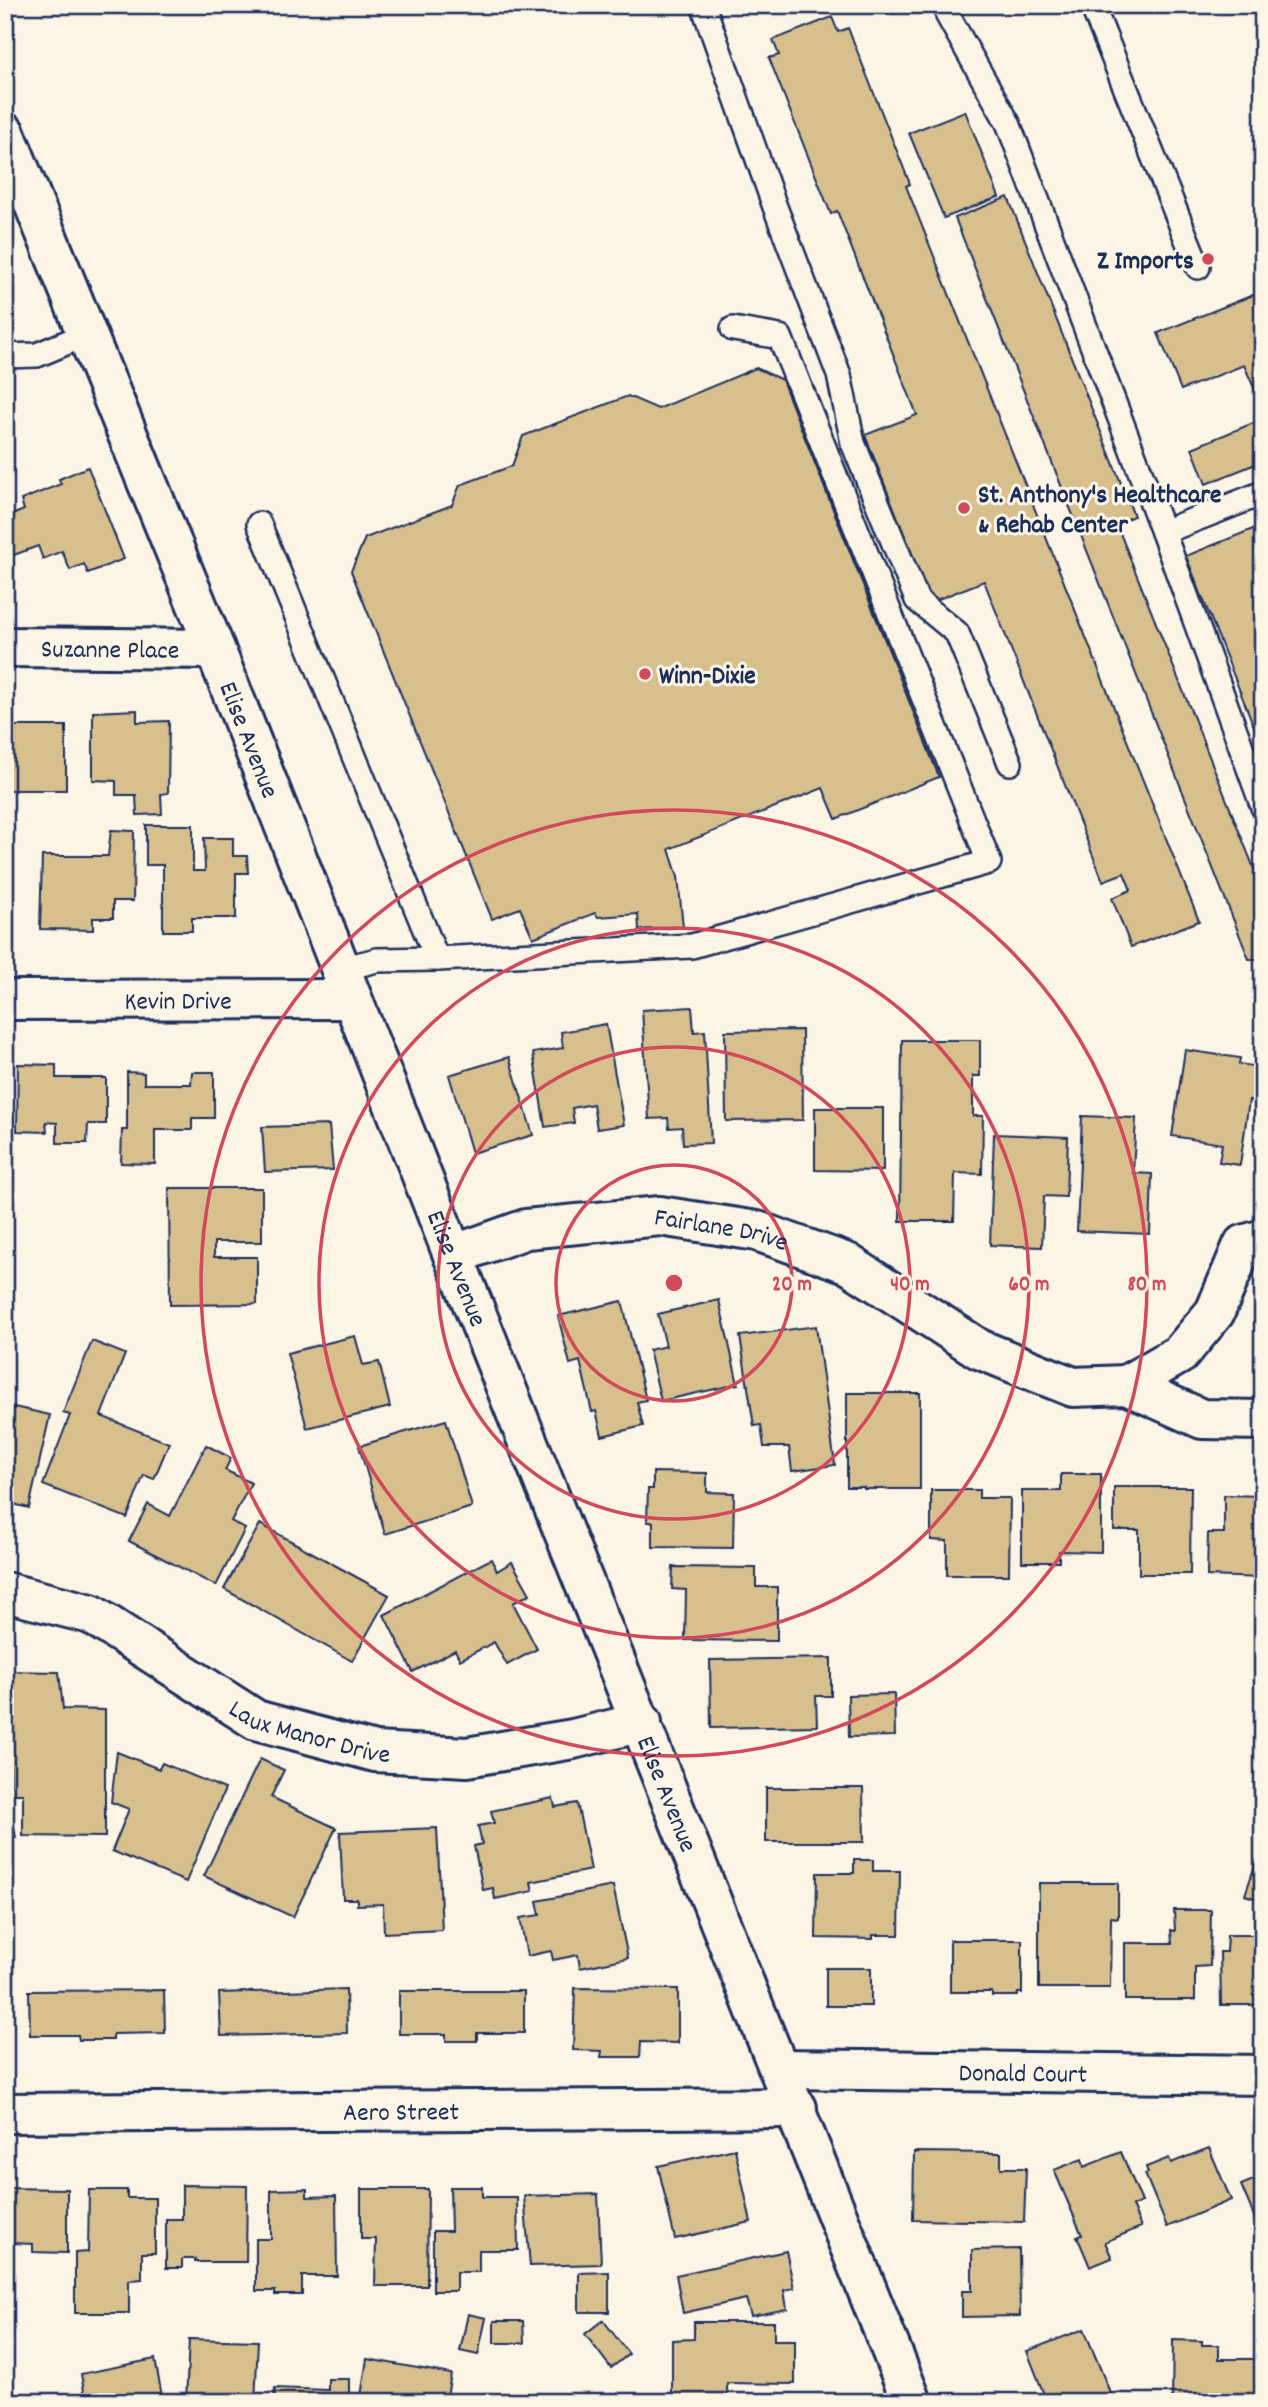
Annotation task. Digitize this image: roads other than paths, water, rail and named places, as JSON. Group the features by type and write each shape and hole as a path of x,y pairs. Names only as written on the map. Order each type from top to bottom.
{"street":[{"name":"Elise Avenue","path":"5,134 215,649 453,1255 797,2108 912,2402"},
{"name":"Suzanne Place","path":"5,647 215,649"},
{"name":"Kevin Drive","path":"5,1000 347,984"},
{"name":"Fairlane Drive","path":"453,1255 526,1229 660,1216 757,1231 847,1263 979,1349 1073,1387 1126,1385 1202,1419 1263,1420"},
{"name":"Fairlane Drive","path":"1126,1385 1180,1353 1214,1312 1243,1245 1263,1239"},
{"name":"Laux Manor Drive","path":"5,1592 91,1614 256,1720 375,1752 467,1757 573,1739 642,1722"},
{"name":"Donald Court","path":"781,2069 1263,2075"},
{"name":"Aero Street","path":"5,2113 797,2108"}],"lane":[{"path":"703,5 775,207 839,375 853,443 917,600 957,633 1010,763"},
{"path":"945,5 948,16 1008,123 1163,532 1263,807"},
{"path":"1092,5 1198,267"},
{"path":"347,984 377,960 692,946 989,862 780,337 733,329"},
{"path":"5,356 37,355 87,334"},
{"path":"1163,532 1263,493"},
{"path":"259,524 437,959"}],"place":[{"name":"Z Imports","path":"1208,259"},
{"name":"St. Anthony's Healthcare & Rehab Center","path":"964,508"},
{"name":"Winn-Dixie","path":"645,674"}]}
